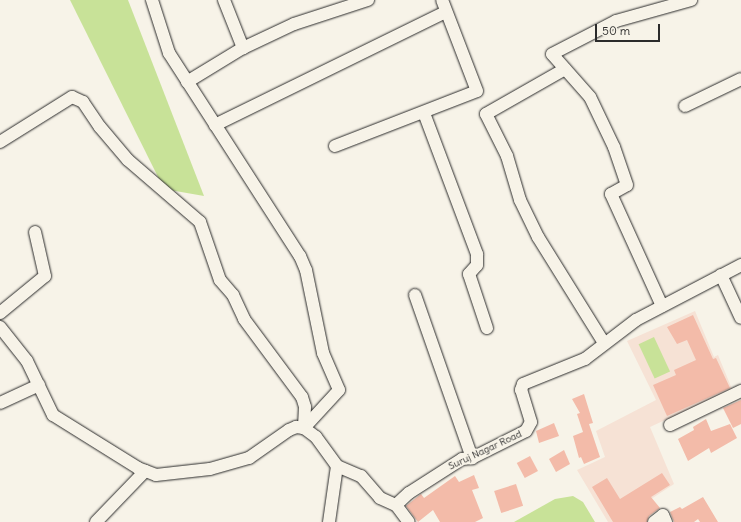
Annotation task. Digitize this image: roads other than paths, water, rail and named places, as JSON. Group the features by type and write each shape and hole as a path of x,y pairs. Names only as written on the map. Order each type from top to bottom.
{"street":[{"path":"152,0 169,52 300,256 306,270 323,353 339,390 304,428"},
{"path":"224,0 243,48"},
{"path":"187,82 243,48 294,24 368,0"},
{"path":"335,146 424,113 477,91 442,0"},
{"path":"662,306 611,194 626,185 614,147 590,97 552,54 561,47 616,21 691,0"},
{"path":"215,125 446,12"},
{"path":"566,69 486,114 507,156 520,200 538,237 604,343"},
{"path":"685,106 741,79"},
{"path":"0,142 72,97 83,102 100,127 128,160 200,222 220,280 233,295 244,319 302,397 305,407 304,428"},
{"path":"424,113 478,254 477,265 469,274 487,328"},
{"path":"0,313 45,276 35,232"},
{"name":"Suruj Nagar Road","path":"396,505 409,493 462,459 472,458 530,426 521,390 523,384 585,359 636,320 741,265"},
{"path":"721,275 741,318"},
{"path":"416,295 472,458"},
{"path":"0,327 27,361 53,415 145,471 156,475 210,469 249,458 289,430 296,427 304,428 316,437 337,466 361,476 380,498 396,505 409,522"},
{"path":"0,403 38,385"},
{"path":"670,425 741,391"},
{"path":"329,522 337,466"},
{"path":"96,522 145,471"}]}
